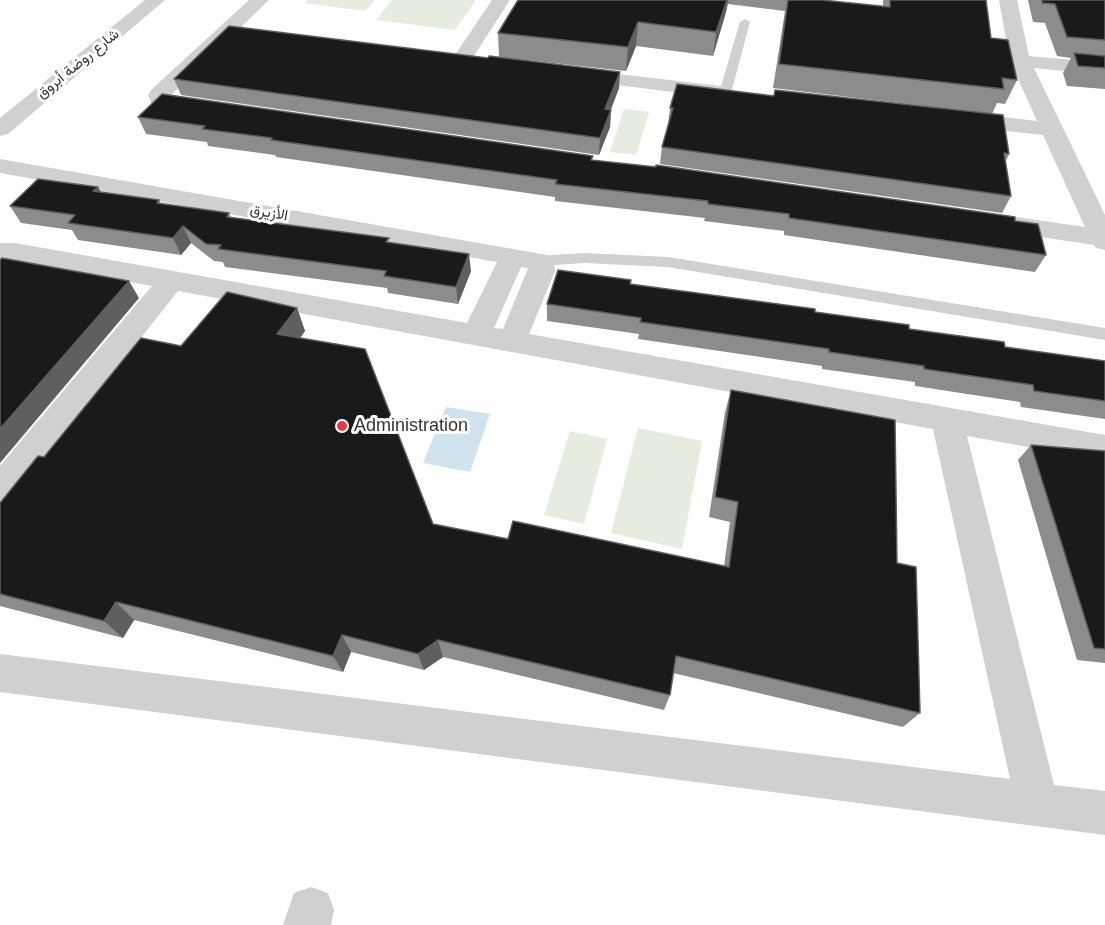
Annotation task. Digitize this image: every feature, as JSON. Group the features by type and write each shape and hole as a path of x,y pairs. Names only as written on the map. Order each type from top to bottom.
{"street":[{"name":"شارع روضة أبروق","path":"0,129 156,0"},
{"path":"214,110 167,103 161,101 159,95 260,0"},
{"path":"461,61 501,0"},
{"path":"1008,0 1020,61 1104,240"},
{"path":"225,32 248,35"},
{"path":"437,58 484,64"},
{"path":"1020,61 1105,69"},
{"path":"553,72 748,95"},
{"path":"934,116 1051,129"},
{"name":"الأزيرق","path":"0,166 526,258"},
{"path":"973,219 1104,240"},
{"path":"0,252 15,252 1105,448"},
{"path":"477,335 526,258 542,264 541,271 512,341"},
{"path":"0,490 172,280"},
{"path":"947,420 1037,805"},
{"path":"0,673 1105,813"}],"lane":[{"path":"725,93 745,22"},
{"path":"526,258 668,262 1105,333"}],"shaded area":[{"path":"307,0 375,0 365,11 305,3"},
{"path":"392,0 476,0 455,30 376,20"},
{"path":"624,109 649,112 636,155 610,152"},
{"path":"638,428 702,441 682,549 611,533"},
{"path":"570,431 607,439 584,524 544,515"}],"water":[{"path":"446,407 490,414 470,472 423,463"}],"building":[{"path":"518,0 727,0 716,32 638,22 628,47 498,33"},
{"path":"788,0 822,0 890,7 890,0 986,0 991,38 1008,40 1017,80 1002,78 1004,89 779,64"},
{"path":"1042,0 1105,0 1105,40 1067,37 1055,4 1042,3"},
{"path":"229,26 620,72 605,109 611,110 600,138 174,79"},
{"path":"1074,53 1105,56 1105,68 1078,66"},
{"path":"677,84 774,96 775,90 1003,115 1009,154 1004,153 1011,196 662,147"},
{"path":"162,94 593,156 591,160 656,167 656,165 1015,217 1015,221 1038,224 1046,255 789,218 789,214 708,204 708,201 555,184 557,180 271,140 272,138 202,129 205,126 138,117"},
{"path":"38,179 98,187 93,191 159,200 157,203 229,213 227,217 389,238 386,242 469,254 456,287 384,276 386,271 218,249 221,245 206,244 183,226 173,238 68,223 75,215 10,206"},
{"path":"2,258 129,281 0,429 0,260"},
{"path":"558,270 631,280 630,284 815,309 815,312 909,325 909,329 1004,342 1005,347 1105,361 1105,401 1034,391 1033,385 924,369 924,366 829,352 829,349 640,322 641,318 547,304"},
{"path":"227,292 297,308 277,334 365,349 433,524 508,539 513,521 729,567 738,502 715,497 731,390 895,420 897,563 916,567 920,713 676,656 670,695 438,640 418,654 342,635 333,656 116,602 104,621 0,594 0,503 38,456 44,457 141,338 181,346"},
{"path":"1031,445 1105,451 1105,649 1094,648"}],"place":[{"name":"Administration","path":"342,426"}]}
